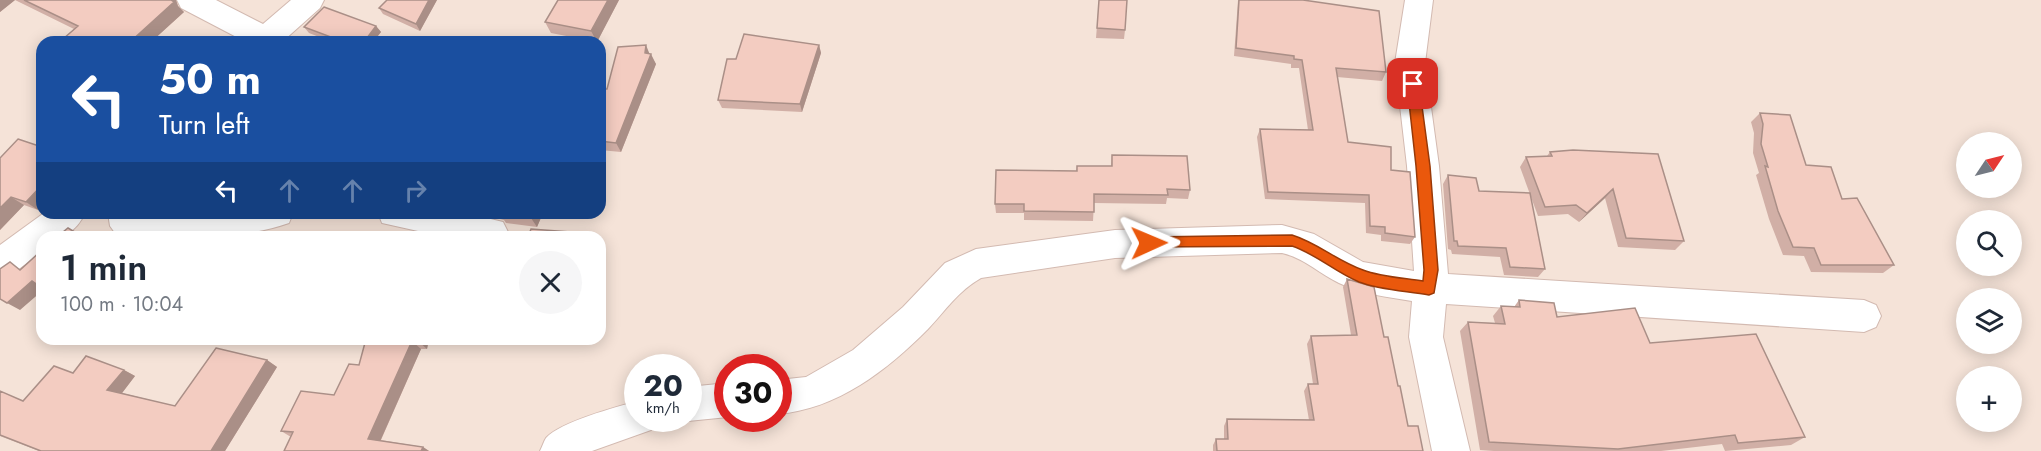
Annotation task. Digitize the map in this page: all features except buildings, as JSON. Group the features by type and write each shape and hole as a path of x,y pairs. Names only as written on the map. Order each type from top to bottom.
{"street":[{"path":"191,0 255,36"},
{"path":"270,36 310,0"},
{"path":"1419,0 1410,63 1423,166 1431,270 1426,337 1450,451"},
{"path":"45,231 61,219"},
{"path":"125,219 127,226 152,231 235,219"},
{"path":"425,219 486,231"},
{"path":"0,264 36,237"},
{"path":"792,396 804,395 817,390 866,362 966,268 998,259 1115,244 1282,239 1307,245 1337,265 1363,277 1429,288 1864,316"},
{"path":"559,451 585,437 624,423"}],"shaded area":[{"path":"0,0 2041,0 2041,451 0,451"}],"route":[{"path":"1149,243 1292,240 1307,245 1337,265 1363,277 1429,288 1431,270 1423,166 1413,84"}]}
